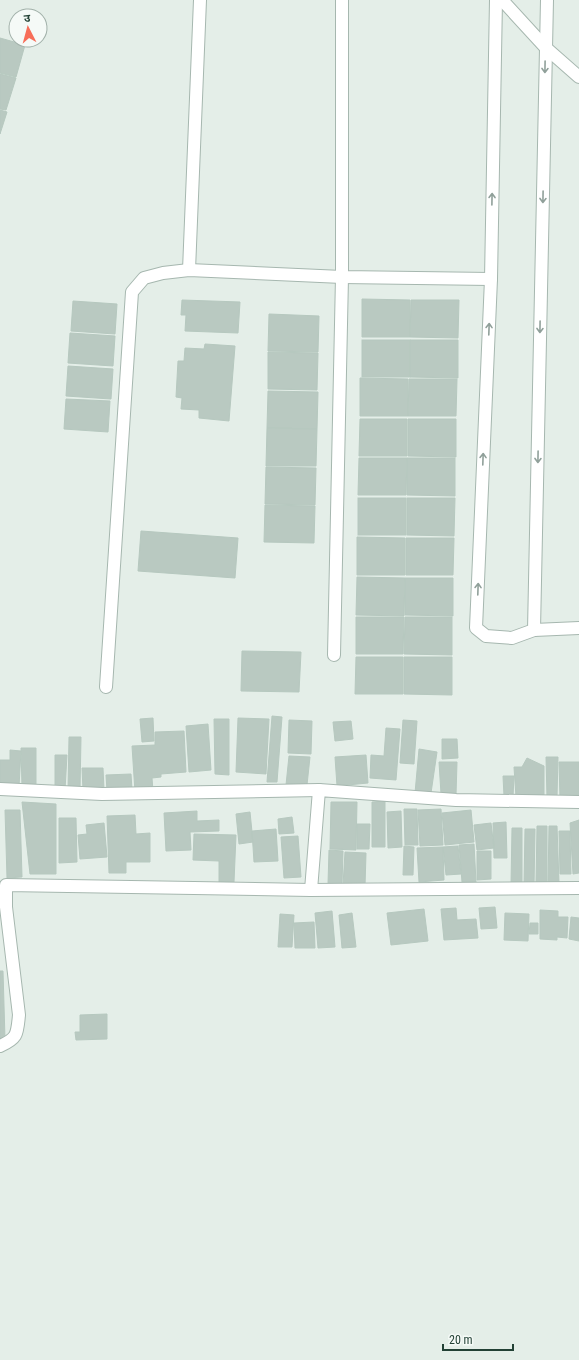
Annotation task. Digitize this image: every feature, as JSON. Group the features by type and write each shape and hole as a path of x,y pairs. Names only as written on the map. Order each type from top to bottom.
{"street":[{"path":"189,270 200,0"},
{"path":"334,655 342,277 342,0"},
{"path":"496,0 491,279 476,628 486,636 512,638 534,630 579,628"},
{"path":"502,0 546,48 579,77"},
{"path":"534,630 547,0"},
{"path":"106,687 132,292 144,278 163,273 189,270 342,277 491,279"},
{"path":"0,789 102,794 319,790 456,800 579,802"},
{"path":"311,890 319,790"},
{"path":"0,1046 12,1040 17,1031 19,1015 3,885 311,890 579,888"}],"building":[{"path":"0,38 8,40 8,48 24,48 16,77 0,73"},
{"path":"0,74 16,78 6,110 0,109"},
{"path":"0,110 7,112 0,134"},
{"path":"362,299 410,300 410,337 362,337"},
{"path":"182,300 240,302 238,333 185,331 186,315 181,315"},
{"path":"411,300 459,300 458,338 410,337"},
{"path":"73,301 117,304 115,334 71,331"},
{"path":"269,314 319,316 318,352 268,351"},
{"path":"70,333 115,336 113,366 68,363"},
{"path":"362,340 410,340 410,377 362,377"},
{"path":"410,340 458,340 458,378 410,377"},
{"path":"205,344 235,346 229,421 199,418 199,410 181,409 182,398 176,397 178,361 184,361 185,348 204,349"},
{"path":"268,352 318,353 317,390 268,389"},
{"path":"68,366 113,369 111,399 66,396"},
{"path":"360,378 408,379 408,416 360,416"},
{"path":"409,379 457,379 456,416 408,416"},
{"path":"268,391 318,392 317,429 267,428"},
{"path":"66,399 110,401 108,432 64,429"},
{"path":"360,419 407,419 407,456 359,456"},
{"path":"408,419 456,419 456,457 408,456"},
{"path":"267,428 317,429 316,466 266,466"},
{"path":"359,458 407,458 406,495 358,495"},
{"path":"407,458 455,458 455,496 407,495"},
{"path":"266,467 316,468 315,505 265,504"},
{"path":"358,498 406,498 406,535 358,535"},
{"path":"407,498 455,498 454,536 407,535"},
{"path":"265,505 315,506 314,543 264,542"},
{"path":"141,531 238,538 235,578 138,571"},
{"path":"357,537 405,538 405,575 357,575"},
{"path":"406,538 454,538 453,575 406,575"},
{"path":"357,577 405,578 404,616 356,615"},
{"path":"405,578 453,578 453,616 405,615"},
{"path":"356,617 404,617 403,654 356,654"},
{"path":"405,617 452,617 452,655 404,654"},
{"path":"242,651 301,652 299,692 241,691"},
{"path":"356,657 403,657 403,694 355,694"},
{"path":"404,657 452,657 452,695 404,694"},
{"path":"272,716 282,717 277,782 267,782"},
{"path":"153,718 154,741 142,742 140,719"},
{"path":"238,718 269,719 266,774 236,772"},
{"path":"214,719 229,719 229,775 215,774"},
{"path":"289,720 312,721 311,754 288,753"},
{"path":"403,720 417,721 414,764 400,763"},
{"path":"351,721 353,739 335,741 333,722"},
{"path":"208,724 211,770 189,772 186,726"},
{"path":"386,728 400,729 396,780 370,778 371,755 384,756"},
{"path":"184,731 186,772 161,774 161,777 152,778 153,791 135,792 132,746 155,745 155,732"},
{"path":"69,737 81,737 80,790 68,790"},
{"path":"442,739 457,739 458,758 442,759"},
{"path":"21,748 36,748 36,788 22,787"},
{"path":"419,749 437,752 431,793 415,793"},
{"path":"10,750 21,751 19,787 0,786 0,760 10,760"},
{"path":"55,755 67,755 65,790 55,789"},
{"path":"366,755 368,783 337,786 335,757"},
{"path":"289,756 310,757 307,785 286,785"},
{"path":"546,757 558,757 557,797 547,798"},
{"path":"527,758 544,766 544,798 516,797 514,767 522,767"},
{"path":"439,762 457,762 456,795 441,794"},
{"path":"559,762 579,762 579,800 560,799"},
{"path":"82,768 103,768 104,790 83,790"},
{"path":"131,774 132,790 107,791 106,775"},
{"path":"503,776 514,776 513,797 504,796"},
{"path":"385,801 385,847 372,847 372,802"},
{"path":"22,802 56,804 56,874 30,874"},
{"path":"331,802 357,802 356,850 330,849"},
{"path":"404,809 417,809 418,845 405,845"},
{"path":"441,809 443,845 420,846 418,810"},
{"path":"5,810 20,810 22,877 7,878"},
{"path":"471,810 474,842 445,845 442,813"},
{"path":"197,811 197,821 219,820 219,831 190,832 191,850 166,851 164,813"},
{"path":"401,811 402,847 388,848 387,812"},
{"path":"250,812 253,842 239,844 236,814"},
{"path":"135,815 136,834 150,833 150,862 126,862 126,873 109,873 107,816"},
{"path":"292,817 294,833 279,834 278,819"},
{"path":"59,818 76,818 77,862 59,863"},
{"path":"579,820 579,873 573,874 570,823"},
{"path":"506,822 507,858 494,858 493,823"},
{"path":"104,823 107,857 80,859 78,835 87,834 86,825"},
{"path":"491,823 494,848 477,850 474,825"},
{"path":"357,824 370,824 369,849 357,849"},
{"path":"537,826 547,826 547,883 536,883"},
{"path":"549,826 557,826 559,883 548,883"},
{"path":"512,828 522,828 522,885 511,885"},
{"path":"276,829 278,861 254,862 252,831"},
{"path":"525,829 535,829 534,886 524,886"},
{"path":"559,831 570,831 571,874 560,874"},
{"path":"194,834 236,835 234,882 219,882 219,861 193,860"},
{"path":"298,836 301,877 284,878 281,837"},
{"path":"474,844 476,882 462,882 459,845"},
{"path":"404,846 414,847 413,875 403,875"},
{"path":"458,846 461,874 446,875 443,847"},
{"path":"443,847 444,880 419,882 417,848"},
{"path":"329,850 343,851 342,884 328,884"},
{"path":"477,851 491,851 491,879 477,880"},
{"path":"345,852 366,853 365,886 343,885"},
{"path":"495,907 497,928 481,929 479,908"},
{"path":"456,908 457,920 476,919 478,938 444,940 441,909"},
{"path":"424,909 428,941 391,945 387,913"},
{"path":"540,910 558,911 558,917 568,917 567,938 557,937 557,940 540,939"},
{"path":"332,911 335,947 318,948 315,913"},
{"path":"352,913 356,947 342,948 339,915"},
{"path":"505,913 529,914 528,941 504,940"},
{"path":"280,914 294,915 292,947 278,947"},
{"path":"571,917 579,918 579,941 569,939"},
{"path":"314,922 315,948 295,948 294,923"},
{"path":"530,923 538,923 538,934 529,934"},
{"path":"0,971 3,971 5,1039 0,1040"},
{"path":"107,1014 107,1039 76,1040 75,1032 80,1032 80,1015"}]}
